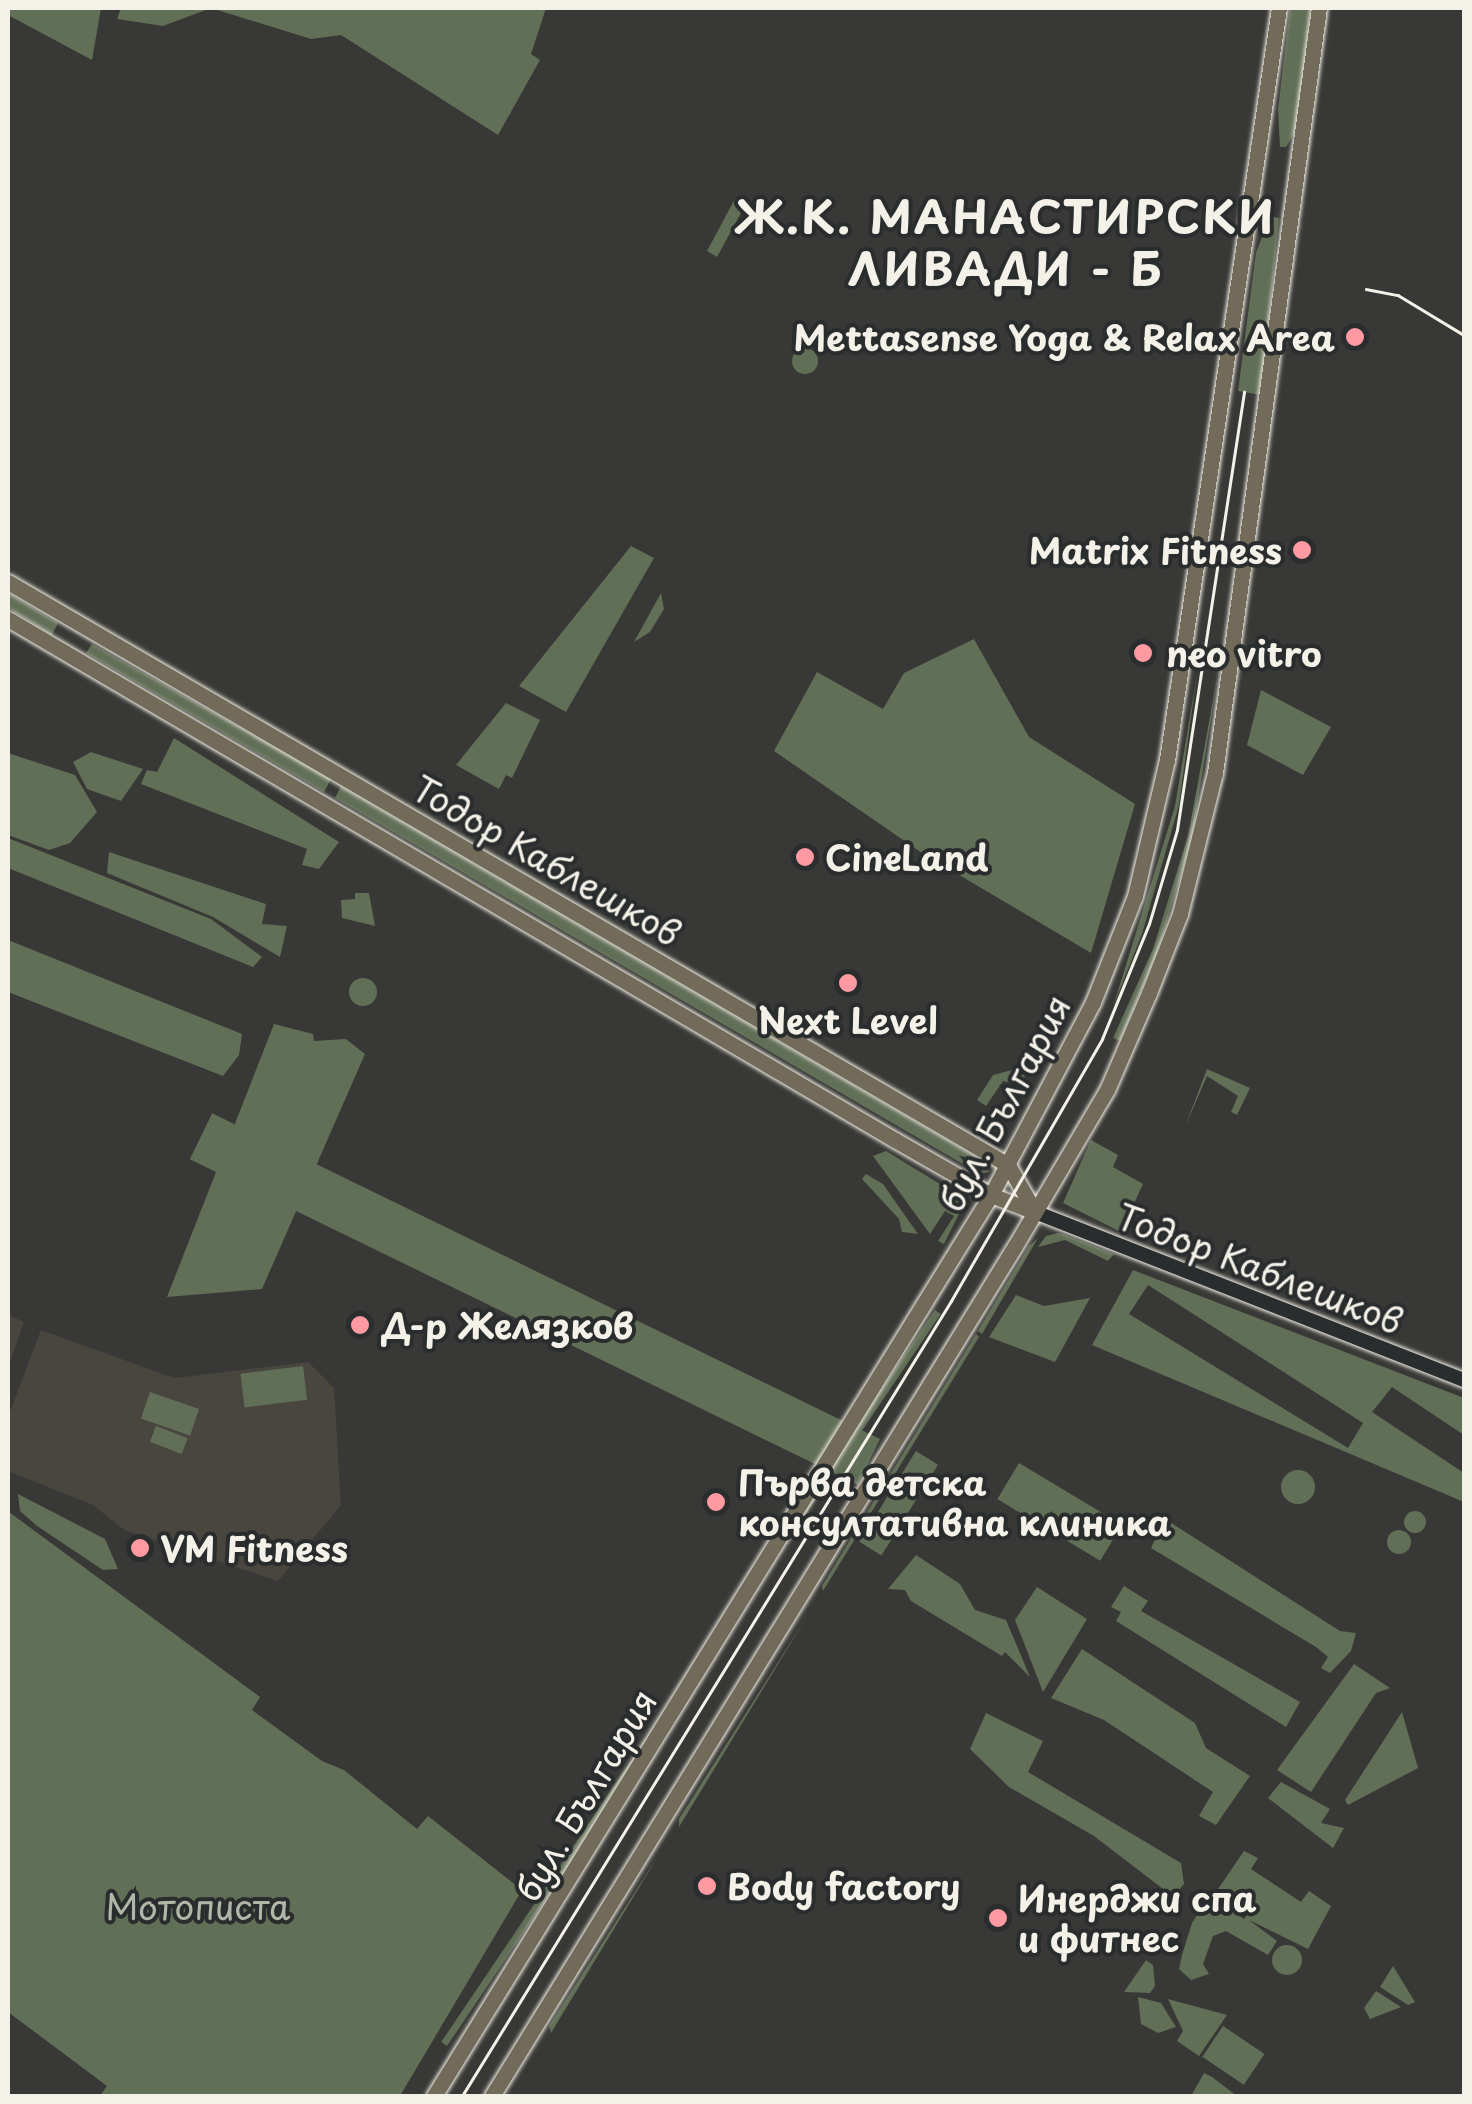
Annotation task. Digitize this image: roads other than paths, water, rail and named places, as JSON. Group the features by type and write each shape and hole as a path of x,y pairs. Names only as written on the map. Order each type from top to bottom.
{"main road":[{"name":"бул. България","path":"434,2096 991,1196 1094,1002 1135,896 1167,760 1279,8"},
{"path":"492,2096 1034,1212 1114,1074 1180,914 1198,847 1243,581 1319,8"},
{"name":"Тодор Каблешков","path":"8,582 1008,1165"},
{"name":"Тодор Каблешков","path":"8,619 991,1196 1464,1380"},
{"path":"1008,1165 1034,1212"}],"tram line":[{"path":"1366,289 1398,295 1464,335"},
{"path":"462,2096 951,1301 1102,1039 1149,924 1177,830 1244,392"}],"place":[{"name":"Mettasense Yoga & Relax Area","path":"1355,337"},
{"name":"Matrix Fitness","path":"1302,550"},
{"name":"neo vitro","path":"1143,653"},
{"name":"CineLand","path":"805,857"},
{"name":"Next Level","path":"848,983"},
{"name":"Д-р Желязков","path":"360,1325"},
{"name":"Първа детска консултативна клиника","path":"716,1502"},
{"name":"VM Fitness","path":"140,1548"},
{"name":"Body factory","path":"707,1886"},
{"name":"Инерджи спа и фитнес","path":"998,1918"}],"district":[{"name":"Ж.К. МАНАСТИРСКИ ЛИВАДИ - Б","path":"1006,242"}],"park label":[{"name":"Мотописта","path":"198,1906"}]}
